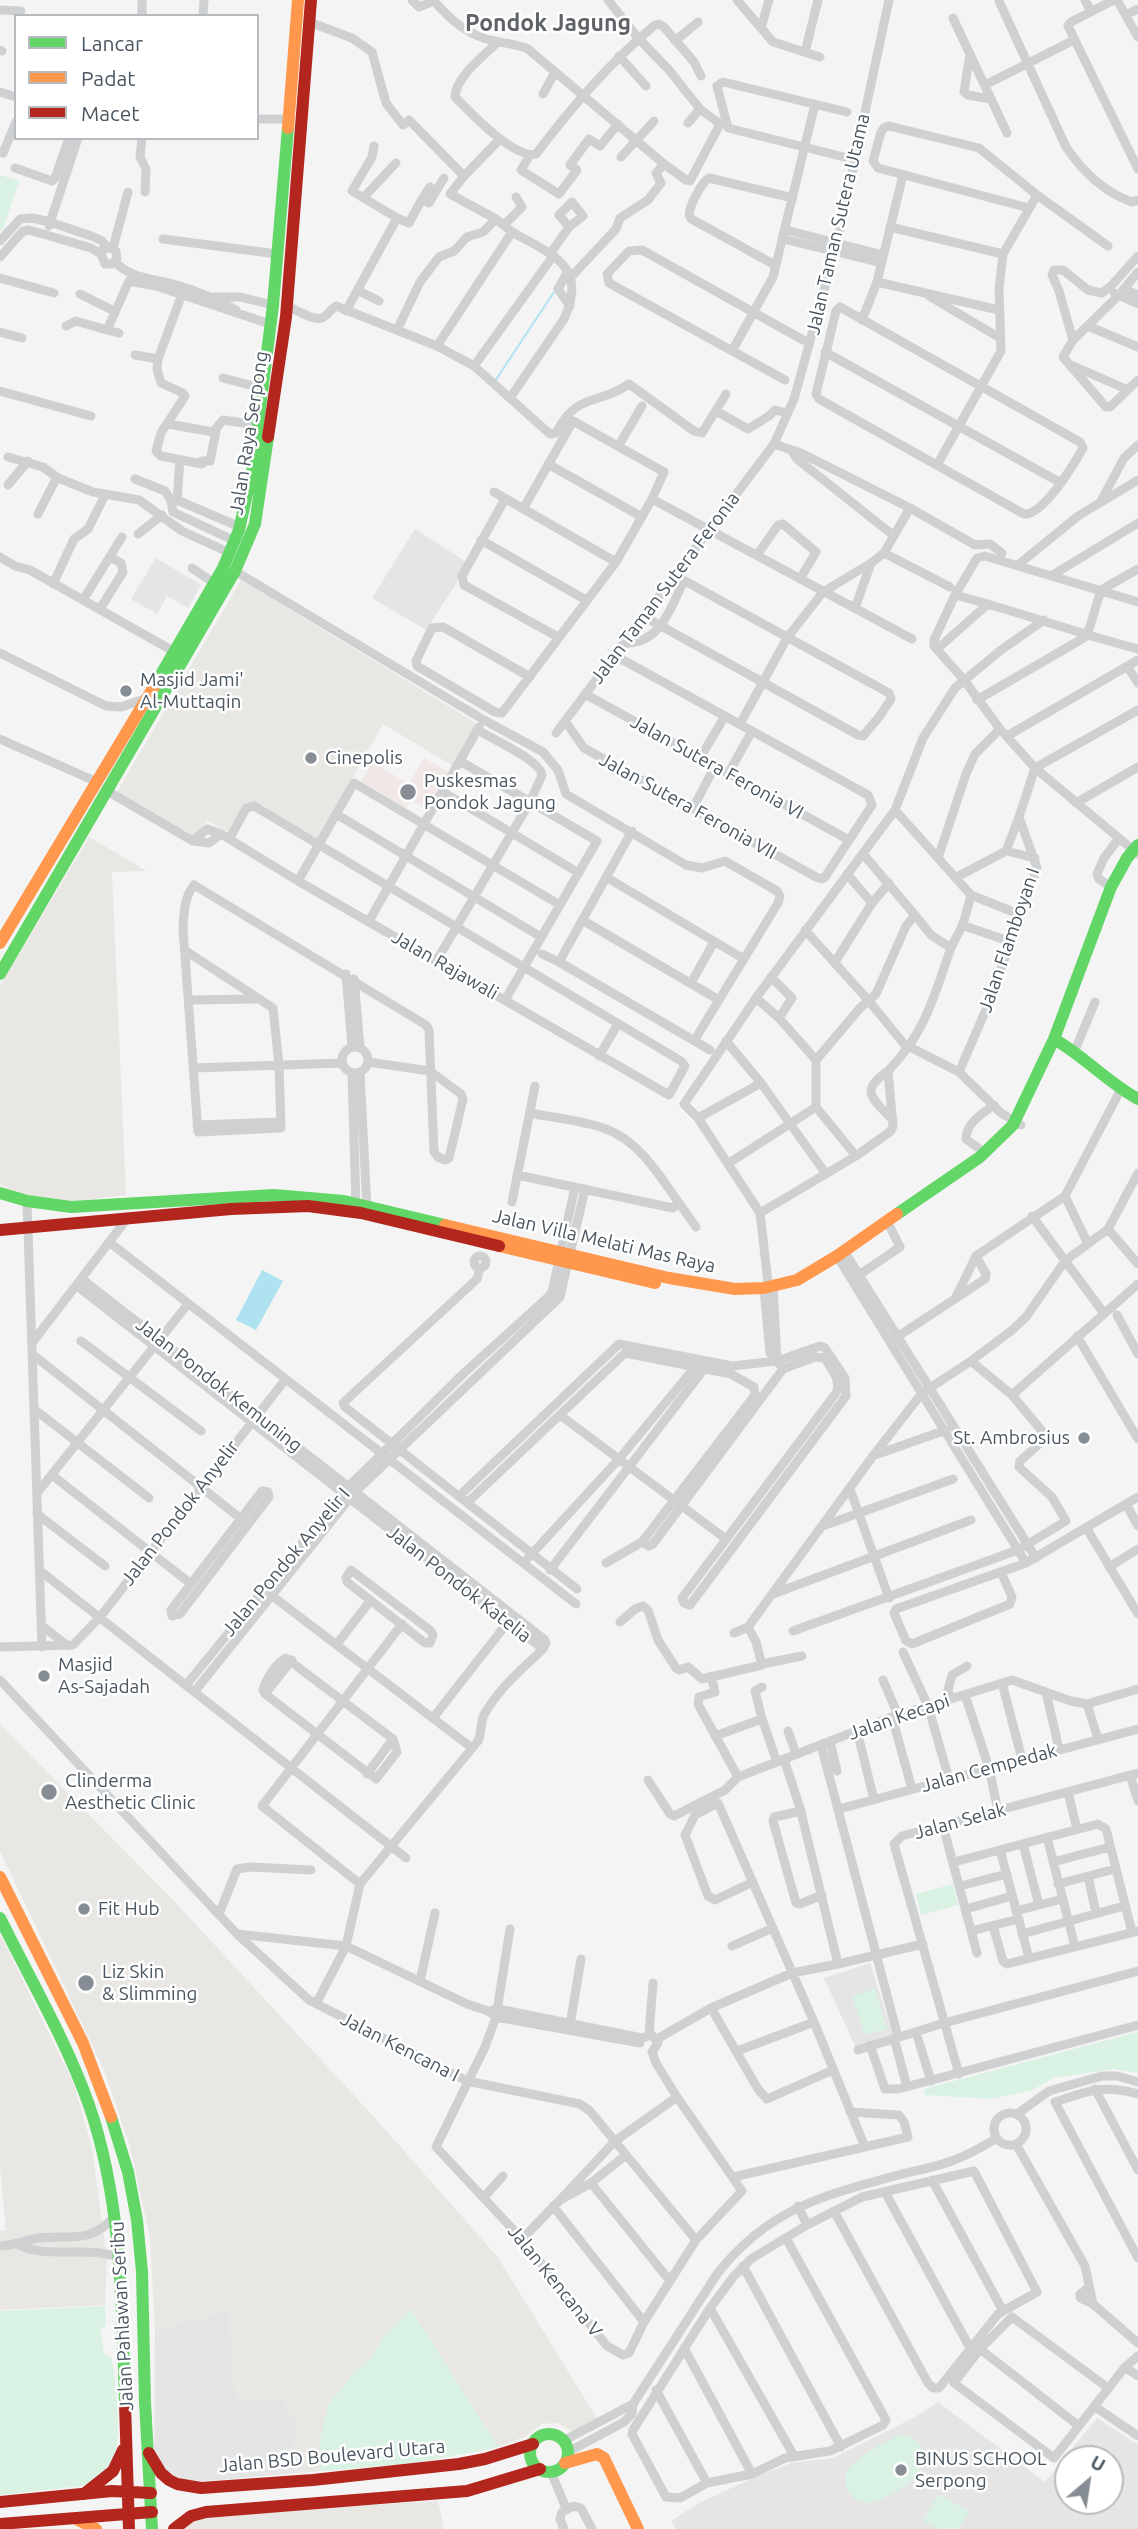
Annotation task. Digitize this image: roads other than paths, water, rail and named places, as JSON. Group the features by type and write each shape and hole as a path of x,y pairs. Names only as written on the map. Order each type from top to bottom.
{"main road":[{"name":"Jalan Raya Serpong","path":"0,974 109,792 202,615 240,527 251,472 273,305 298,0"},
{"name":"Jalan Raya Serpong","path":"0,943 173,651 235,571 255,524 287,306 311,0"},
{"path":"267,351 281,354"},
{"name":"Jalan Villa Melati Mas Raya","path":"1058,1041 1111,887 1137,851"},
{"name":"Jalan Villa Melati Mas Raya","path":"0,1193 27,1201 71,1207 292,1195 564,1258 726,1292 769,1290 797,1280 842,1256 990,1158 1007,1143 1058,1041 1117,891 1137,851"},
{"path":"20,909 35,918"},
{"path":"1058,1041 1075,1050 1120,1091 1138,1099"},
{"name":"Jalan Villa Melati Mas Raya","path":"889,1225 985,1153 1018,1123"},
{"name":"Jalan Villa Melati Mas Raya","path":"0,1230 279,1206 361,1209"},
{"name":"Jalan Pahlawan Seribu","path":"0,1877 83,2043 105,2098 128,2172 137,2220 142,2272 152,2529"},
{"name":"Jalan Pahlawan Seribu","path":"0,1918 67,2053 89,2106 105,2166 121,2281 130,2529"},
{"path":"84,2494 110,2478 121,2462 127,2428"},
{"path":"545,2471 532,2461 530,2455 533,2444 540,2437 549,2434 566,2452 601,2455 638,2529"},
{"name":"Jalan BSD Boulevard Utara","path":"149,2452 161,2473 169,2480 201,2488 459,2465 533,2444"},
{"path":"174,2529 191,2516 206,2512 467,2491 545,2471 557,2471 566,2452"},
{"path":"0,2502 128,2491 151,2493"},
{"path":"28,2500 41,2503 44,2512 29,2521"},
{"path":"0,2524 152,2512"},
{"path":"76,2519 96,2529"}],"street":[{"path":"412,0 419,7 435,1 448,17 466,31 528,49 664,164 690,181 720,124 700,109 608,0"},
{"path":"737,0 776,44 820,57"},
{"path":"761,28 769,0"},
{"path":"805,52 818,0"},
{"name":"Jalan Taman Sutera Utama","path":"774,444 794,399 835,247 889,0"},
{"path":"1085,0 1094,6"},
{"path":"1138,37 1127,14 1116,0 1094,6 1069,24 1074,40 1138,169"},
{"path":"999,1 1066,147 1103,188 1114,196 1135,201"},
{"path":"1127,14 1138,9"},
{"path":"0,10 21,11"},
{"path":"953,18 1007,133"},
{"path":"309,22 352,38 372,52 381,89 394,114 403,125 409,120 464,176"},
{"path":"676,41 698,22"},
{"path":"498,42 472,65 454,93 455,97 500,139 530,155 537,154 582,94 619,56 659,24 694,62 701,76"},
{"path":"985,85 1074,40"},
{"path":"970,54 964,92 991,99"},
{"path":"619,56 646,86"},
{"path":"543,94 555,72"},
{"path":"844,157 728,128 717,86 723,82 847,111"},
{"path":"732,351 769,286 785,234 816,104"},
{"path":"688,123 700,109"},
{"path":"259,119 289,119"},
{"path":"621,157 654,121"},
{"path":"530,155 521,170 559,194 576,170 570,165 589,139 600,146 618,124"},
{"path":"1029,208 878,168 873,161 884,128 889,126 979,148 1037,195 1108,246"},
{"path":"4,153 14,127"},
{"path":"500,139 450,194 501,222 512,232 552,255 570,274"},
{"path":"16,168 52,181 68,140"},
{"path":"47,233 77,140"},
{"path":"142,140 140,154 146,169 145,192"},
{"path":"374,146 372,157 352,191 409,223 430,187"},
{"path":"363,198 396,163"},
{"path":"510,398 570,306 558,289 616,229 620,218 650,198 662,182 656,173 664,164"},
{"path":"862,320 877,282 903,175"},
{"path":"422,199 429,203 444,178"},
{"path":"775,265 690,218 689,212 706,179 793,198"},
{"path":"128,192 107,250 105,264 115,262 133,276 160,281 211,297 238,311 271,322"},
{"path":"937,465 999,355 1003,254 1037,195"},
{"path":"397,330 420,282 439,257 454,251 467,237 483,232 522,207 516,197"},
{"path":"0,241 20,219 32,218 94,237 102,241 107,250"},
{"path":"346,311 397,218"},
{"path":"474,366 569,227"},
{"path":"890,227 1003,254"},
{"path":"0,257 23,231 29,230 107,250 117,254 115,262"},
{"path":"437,345 512,232"},
{"path":"785,234 882,259"},
{"path":"163,239 277,254"},
{"path":"785,380 609,284 607,274 629,251 642,250 803,340"},
{"path":"1073,340 1052,275 1054,270 1063,270 1093,292 1102,293 1138,256"},
{"path":"1138,272 1063,354 1065,363 1106,407 1110,407 1138,380"},
{"path":"0,278 54,293"},
{"path":"107,330 128,281 271,322"},
{"path":"877,282 999,310"},
{"path":"1109,288 1138,304"},
{"path":"359,291 379,301"},
{"path":"924,293 1000,338"},
{"path":"1121,293 1138,295"},
{"path":"80,294 114,311"},
{"path":"182,295 158,359 157,369 161,383 185,396 159,436 156,451 161,456 202,464 202,461 210,461 216,431 223,420 257,425"},
{"path":"211,297 240,297 273,305"},
{"path":"287,306 318,318 325,316 335,307 437,345 474,366 554,435 569,411 577,405 607,397 629,384 698,433 704,432 726,394"},
{"path":"844,307 862,320 1083,445 1061,483 1028,515 819,399 816,394 835,311 844,307"},
{"path":"66,326 76,321 119,333"},
{"path":"1088,326 1138,348"},
{"path":"0,332 22,338"},
{"path":"825,352 1061,483"},
{"path":"135,355 158,359"},
{"path":"1065,363 1128,390"},
{"path":"223,379 261,388"},
{"path":"0,391 90,416"},
{"path":"619,445 642,405"},
{"path":"716,411 748,429 775,410 787,413"},
{"path":"523,509 573,421 664,472 652,499 616,562 507,709 499,713 417,666 418,656 432,628 443,627 530,677"},
{"path":"168,424 216,431"},
{"path":"774,444 801,453 910,508 975,545 989,544 1002,553"},
{"name":"Jalan Taman Sutera Feronia","path":"556,733 774,444"},
{"path":"1100,504 1124,458 1138,445"},
{"path":"792,451 797,459 893,536"},
{"path":"8,457 46,468 57,477 93,492 139,500 182,531 232,547"},
{"path":"180,460 177,500 240,527"},
{"path":"8,485 28,461"},
{"path":"548,464 642,517"},
{"path":"38,514 57,477"},
{"path":"135,479 165,491 171,500 173,512 232,547"},
{"path":"1018,565 1078,516 1138,480"},
{"path":"494,492 616,562"},
{"path":"53,584 74,539 88,529 105,495"},
{"path":"505,499 462,576 462,581 464,585 558,637"},
{"path":"652,499 912,639"},
{"path":"740,724 788,638 823,592 884,553 910,508"},
{"path":"138,534 162,515"},
{"path":"1051,576 1138,523"},
{"path":"757,555 778,525 783,524 816,552 800,579"},
{"path":"83,600 122,537"},
{"path":"481,540 586,600"},
{"path":"884,553 953,591 1087,636 1138,649"},
{"path":"1137,851 1035,768 1003,733 964,680 934,646 934,640 953,591 980,556 1138,602"},
{"path":"0,557 15,566 30,570 173,651"},
{"path":"100,609 123,572 121,563 111,558"},
{"path":"855,608 871,563"},
{"path":"192,568 214,583"},
{"path":"977,700 1087,636 1101,590 1138,569"},
{"path":"235,571 549,757 558,770 566,794 693,868 702,868 725,860 777,891 780,896 778,903 694,1041"},
{"path":"643,616 858,736 863,736 891,699 889,693 674,575"},
{"path":"623,643 639,643 661,626 684,580"},
{"path":"937,649 988,604"},
{"path":"606,1563 642,1542 677,1502 780,1365 760,1213 698,1118 684,1104 771,977 895,810 923,738 955,688 1044,620"},
{"path":"0,653 106,706 121,707 147,698"},
{"path":"614,655 869,795 872,805 849,840"},
{"path":"938,858 975,754 1003,733 1138,660"},
{"path":"1128,666 1138,682"},
{"name":"Jalan Sutera Feronia VI","path":"585,694 849,840"},
{"path":"1006,851 1035,768 1138,710"},
{"path":"701,758 725,716"},
{"path":"369,921 484,720"},
{"name":"Jalan Sutera Feronia VII","path":"565,721 584,748 822,879 849,840"},
{"path":"437,960 530,802 542,775 540,767 531,760 478,730"},
{"path":"728,774 752,731"},
{"path":"0,739 97,782"},
{"path":"460,761 597,841 505,1000"},
{"path":"693,808 715,766"},
{"path":"1076,803 1138,767"},
{"path":"298,881 354,783 560,905"},
{"path":"109,792 193,841 209,843 226,836 246,808 254,806 618,1024 599,1056"},
{"path":"443,792 579,873"},
{"path":"895,810 971,895 1021,915"},
{"path":"336,814 541,937"},
{"name":"Jalan Flamboyan I","path":"959,1072 988,1005 1037,868 1018,817"},
{"path":"559,962 632,831"},
{"name":"Jalan Rajawali","path":"226,836 298,881 668,1095 683,1071 683,1063 618,1024"},
{"path":"1111,887 1099,879 1097,874 1104,858 1119,838"},
{"path":"955,878 1006,851 1035,858"},
{"path":"863,854 931,935 951,948"},
{"path":"847,874 872,903"},
{"path":"606,877 744,959"},
{"path":"835,962 872,903 889,883"},
{"path":"186,951 273,1008 279,1065 281,1122 197,1125 183,929 188,894 196,884 426,1025 429,1030 430,1071 434,1153 444,1160 449,1158 463,1096 430,1071 368,1062 356,1072"},
{"path":"892,1119 870,1094 870,1088 909,1048 934,1002 971,895"},
{"path":"816,1060 882,985 906,926 915,915"},
{"path":"582,920 719,1000"},
{"path":"962,925 1011,942"},
{"path":"805,930 909,1048 959,1072 1018,1123"},
{"path":"691,983 715,942"},
{"path":"542,954 710,1051"},
{"path":"350,977 356,1048"},
{"path":"771,977 792,998 779,1018"},
{"path":"756,998 779,1018 816,1060 816,1107 856,1156"},
{"path":"189,1000 259,999"},
{"path":"1075,1050 1095,1002"},
{"path":"726,1041 761,1083 826,1174"},
{"path":"356,1072 345,1068 342,1063 344,1052 356,1048 366,1054 368,1062"},
{"path":"194,1068 342,1063"},
{"path":"356,1072 361,1209"},
{"path":"760,1213 856,1156 891,1131 893,1126 888,1072"},
{"path":"698,1118 761,1083"},
{"path":"512,1202 535,1086"},
{"path":"955,1298 976,1256 1065,1196 1120,1091"},
{"path":"985,1153 966,1139 965,1135 968,1127 994,1105"},
{"path":"729,1163 816,1107"},
{"path":"530,1113 606,1129 627,1140 644,1156 696,1227"},
{"path":"517,1175 668,1208 679,1203"},
{"path":"734,1633 748,1627 873,1456 926,1390 971,1361 1026,1317 1065,1261 1087,1242 1108,1229 1137,1180"},
{"name":"Jalan Pondok Anyelir I","path":"186,1685 348,1493 384,1456 554,1304 559,1297 564,1258 580,1188"},
{"path":"1065,1196 1087,1242"},
{"path":"27,1201 41,1647"},
{"path":"1032,1216 1103,1312"},
{"path":"32,1343 125,1220"},
{"path":"859,1275 900,1247 889,1225"},
{"path":"1108,1229 1138,1264"},
{"path":"109,1242 576,1604"},
{"path":"842,1256 859,1275 894,1339"},
{"path":"842,1256 1036,1558"},
{"path":"894,1339 986,1276 976,1256"},
{"path":"481,1268 477,1279 344,1404 577,1589"},
{"name":"Jalan Pondok Kemuning","path":"80,1282 348,1493"},
{"path":"1012,1395 1138,1283"},
{"path":"37,1493 188,1304"},
{"path":"1117,1315 1137,1349"},
{"path":"1077,1336 1138,1439"},
{"path":"81,1341 201,1431"},
{"path":"459,1496 619,1343 699,1368 731,1370 780,1365 820,1356 825,1358 838,1380 839,1387 751,1514 726,1544 682,1598 687,1605 690,1605 726,1544"},
{"path":"468,1503 625,1353 667,1357 731,1370 754,1387 755,1395 677,1502"},
{"path":"33,1354 245,1521 180,1614 172,1616 171,1610 191,1584 219,1555"},
{"path":"793,1631 1018,1550 1066,1521 1052,1497 1018,1467 1020,1461 1047,1437 1012,1395 971,1361"},
{"path":"523,1563 699,1368"},
{"path":"550,1570 699,1368"},
{"name":"Jalan Pondok Anyelir","path":"73,1648 285,1380"},
{"path":"926,1390 946,1430 1026,1563"},
{"path":"34,1409 149,1498"},
{"path":"560,1415 677,1502 726,1544"},
{"path":"873,1456 946,1430"},
{"path":"525,1433 534,1439"},
{"path":"52,1475 191,1584"},
{"path":"821,1527 953,1479"},
{"path":"850,1489 890,1598"},
{"name":"Jalan Pondok Anyelir I","path":"195,1691 348,1493"},
{"name":"Jalan Pondok Katelia","path":"348,1493 546,1643 498,1695 483,1718 480,1735 472,1748"},
{"path":"1002,1572 1012,1597 1010,1604 912,1644 906,1641 894,1613 895,1609 1026,1563 1138,1497"},
{"path":"1126,1504 1138,1526"},
{"path":"37,1514 105,1566"},
{"path":"771,1594 875,1558 971,1520"},
{"path":"1087,1529 1138,1614"},
{"path":"1109,1567 1138,1549"},
{"path":"39,1570 406,1858"},
{"path":"351,1570 432,1631 432,1641 425,1643 370,1601 347,1582 346,1578 351,1570"},
{"path":"271,1595 472,1748 360,1884 346,1946 316,2004"},
{"path":"337,1644 370,1601"},
{"path":"620,1622 635,1609 643,1606 648,1610 658,1640 676,1668 679,1670 688,1667 699,1678 802,1656"},
{"path":"433,1718 511,1619"},
{"path":"360,1884 261,1806 402,1624"},
{"path":"41,1625 73,1648"},
{"path":"748,1627 756,1642 762,1664"},
{"path":"0,1647 73,1648"},
{"path":"903,1652 928,1706 949,1779"},
{"path":"292,1660 342,1700 393,1739 397,1752 376,1779 265,1694 292,1660"},
{"path":"951,1699 948,1690 952,1675 967,1666"},
{"path":"711,1676 715,1692 697,1700 738,1777"},
{"path":"0,1680 237,1934 346,1946 420,1982 494,2012 647,2039 658,2047 652,2055"},
{"path":"883,1680 895,1716 912,1789"},
{"name":"Jalan Kecapi","path":"648,1780 674,1816 724,1790 738,1777 895,1716 1002,1683 1016,1681 1087,1704"},
{"path":"1002,1683 1023,1759"},
{"path":"762,1687 755,1692 762,1719 801,1811 838,1964"},
{"path":"1098,1739 1087,1704 1138,1689"},
{"path":"1046,1692 1059,1749"},
{"path":"965,1695 989,1768 998,1811"},
{"path":"715,1736 762,1719"},
{"name":"Jalan Cempedak","path":"839,1809 1138,1729"},
{"path":"788,1731 796,1754"},
{"path":"857,1731 874,1800"},
{"path":"825,1743 837,1770"},
{"path":"825,1743 907,2087"},
{"path":"1134,1774 1138,1801"},
{"name":"Jalan Selak","path":"959,2074 894,1844 902,1836 1134,1774"},
{"path":"1068,1792 1077,1829"},
{"path":"752,1882 710,1900 685,1835 695,1815 718,1803 814,2022 865,2147"},
{"path":"801,1811 773,1819 796,1903 800,1904 822,1895"},
{"path":"954,1862 1098,1824 1106,1829 1124,1906 1135,1932 1004,1963 993,1926"},
{"path":"943,1826 977,1953"},
{"path":"1047,1837 1075,1947"},
{"path":"1023,1844 1039,1905"},
{"path":"1053,1861 1110,1847"},
{"path":"1000,1850 1029,1958"},
{"path":"219,1914 237,1869 250,1867 311,1870"},
{"path":"1058,1884 1115,1869"},
{"path":"960,1886 1007,1874"},
{"path":"1088,1876 1096,1913"},
{"path":"966,1909 1012,1896"},
{"path":"971,1931 993,1926 1039,1905 1062,1899"},
{"path":"1022,1934 1124,1906"},
{"path":"420,1982 435,1913"},
{"path":"732,1946 773,1928"},
{"path":"467,2081 485,2047 510,1929"},
{"name":"Jalan Kencana I","path":"237,1934 297,1992 467,2081 580,2104 590,2111 696,2239"},
{"path":"647,2039 711,2008 792,1975 923,1944"},
{"path":"570,2026 581,1959"},
{"path":"858,2050 944,2023 1138,1971"},
{"path":"653,1983 647,2039 643,2051 652,2055 677,2097 733,2177 908,2137 899,2115 850,2112"},
{"path":"711,2008 758,2089 767,2099 834,2070"},
{"path":"737,2051 814,2022"},
{"path":"870,2045 880,2089 907,2087 1138,2025"},
{"path":"916,2032 931,2081"},
{"path":"1017,2114 1026,2127 1024,2137 1016,2144 1006,2144 997,2138 994,2129 998,2119 1006,2113 1017,2114 1049,2091 1102,2076 1117,2076 1138,2082"},
{"name":"Jalan Kencana V","path":"467,2081 436,2147 522,2239 607,2346 623,2355 629,2353 644,2322 696,2239 742,2193 733,2177"},
{"path":"1138,2094 1112,2088 1095,2089 1055,2102 1138,2258"},
{"path":"1095,2089 1138,2170"},
{"path":"522,2239 615,2141 677,2097"},
{"path":"566,2452 604,2433 631,2415 633,2404 717,2274 732,2255 769,2224 802,2205 842,2190 953,2161 997,2138"},
{"path":"1016,2144 1085,2266 1093,2304 1138,2343"},
{"path":"557,2203 591,2183 626,2155"},
{"path":"786,2238 887,2420 883,2426 841,2447 819,2454 794,2456 752,2474 707,2483 675,2499 666,2497 632,2434 656,2390 710,2308 743,2266 786,2238 810,2223 862,2197 974,2171 1037,2292 992,2320 955,2384 1053,2458 1125,2367 1138,2356"},
{"path":"484,2197 503,2176"},
{"path":"932,2180 1003,2311"},
{"path":"591,2183 670,2281"},
{"path":"885,2192 975,2348 1079,2426"},
{"path":"557,2203 644,2322"},
{"path":"802,2205 810,2223"},
{"path":"834,2211 928,2384 933,2388 939,2388 975,2348 1014,2317 1108,2388"},
{"path":"0,2246 19,2245 33,2239 93,2235 113,2218"},
{"path":"19,2245 30,2251 97,2251 118,2257"},
{"path":"743,2266 841,2447"},
{"path":"710,2308 794,2456"},
{"path":"684,2348 752,2474"},
{"path":"1125,2367 1138,2376"},
{"path":"656,2390 707,2483"},
{"path":"566,2452 599,2422 633,2404"},
{"path":"1094,2406 1138,2436"},
{"path":"599,2422 604,2433"},
{"path":"545,2471 566,2508"},
{"path":"564,2529 559,2519 566,2508 574,2506 581,2508 592,2529"}],"water":[{"path":"262,1270 283,1281 256,1330 236,1320"}],"waterway":[{"path":"495,381 554,292"}],"place":[{"name":"Masjid Jami' Al-Muttaqin","path":"126,691"},
{"name":"Cinepolis","path":"311,758"},
{"name":"Puskesmas Pondok Jagung","path":"408,792"},
{"name":"St. Ambrosius","path":"1084,1438"},
{"name":"Masjid As-Sajadah","path":"44,1676"},
{"name":"Clinderma Aesthetic Clinic","path":"49,1792"},
{"name":"Fit Hub","path":"84,1909"},
{"name":"Liz Skin & Slimming","path":"86,1983"},
{"name":"BINUS SCHOOL Serpong","path":"901,2470"}],"district":[{"name":"Pondok Jagung","path":"548,23"}]}
